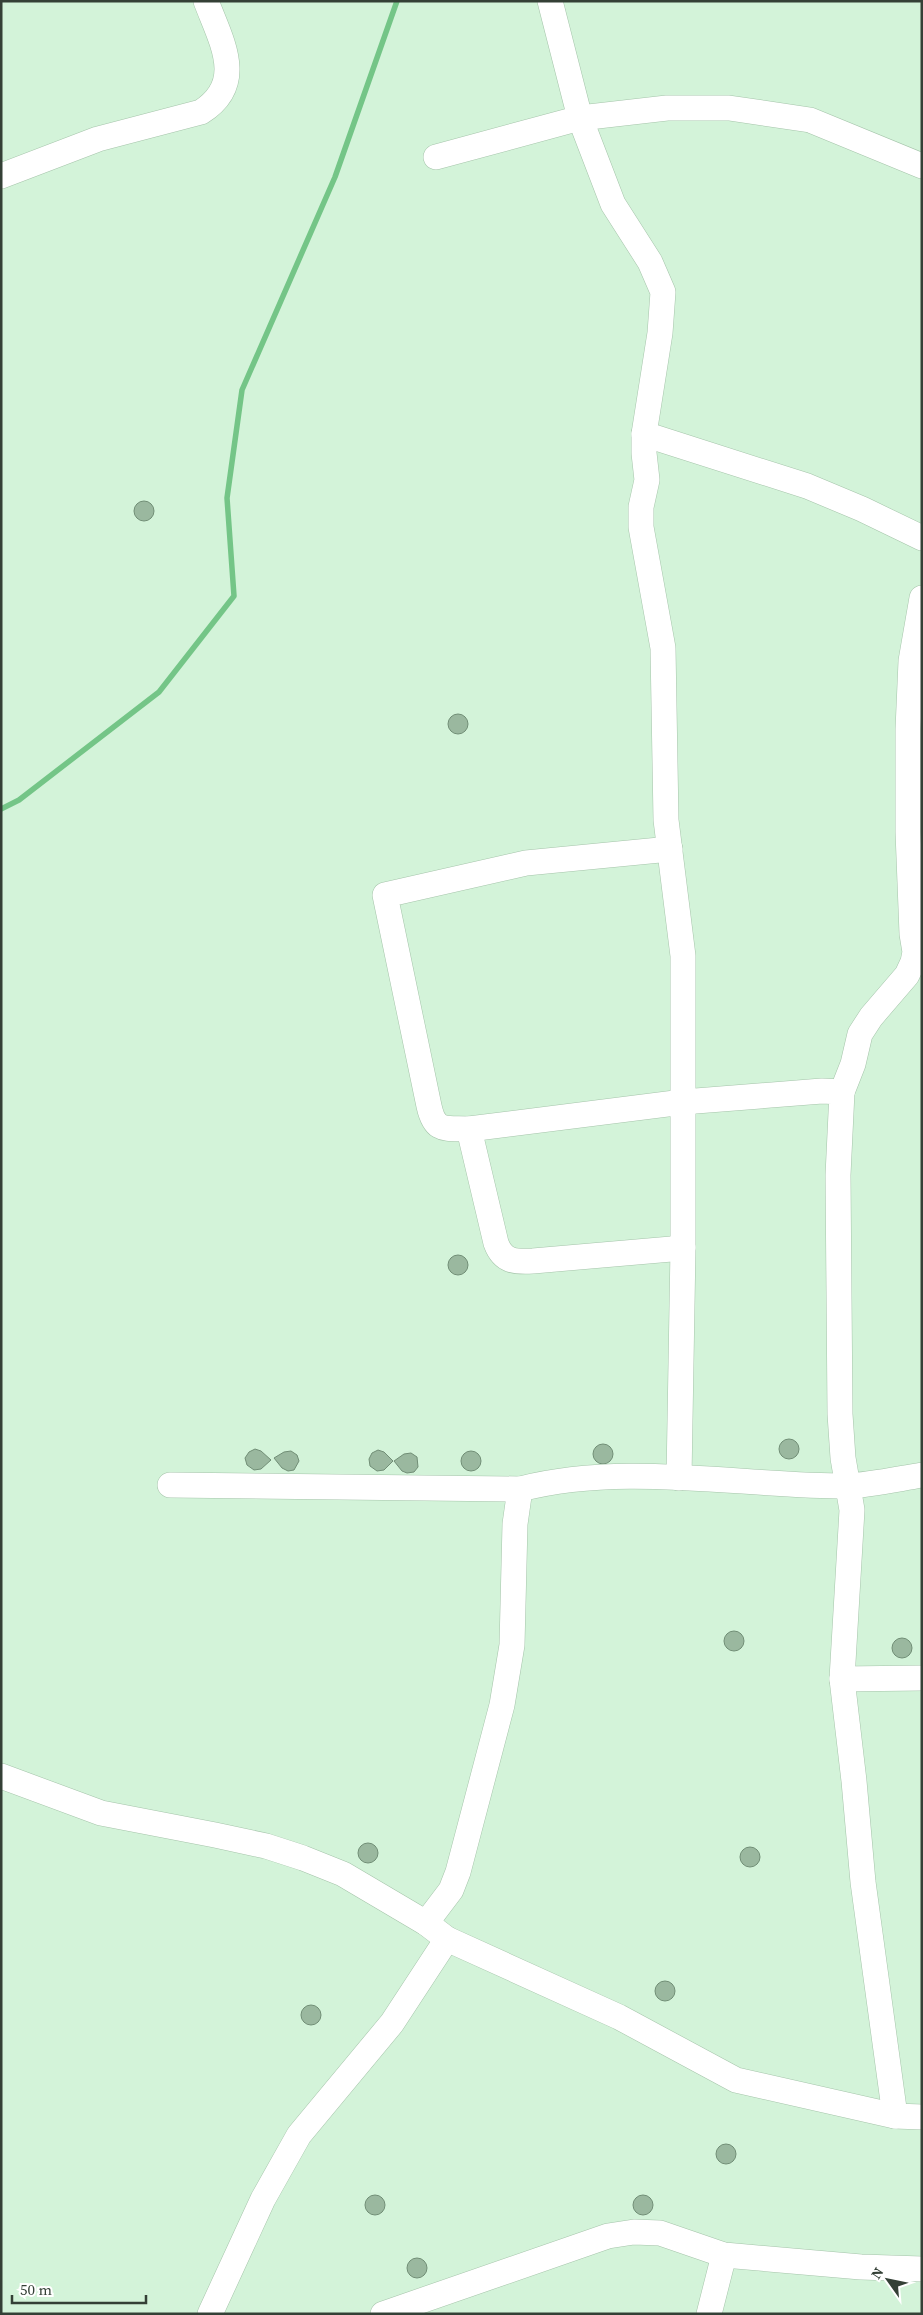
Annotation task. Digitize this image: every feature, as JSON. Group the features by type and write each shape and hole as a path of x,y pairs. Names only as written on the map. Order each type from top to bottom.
{"street":[{"path":"1,176 98,139 202,112 215,103 222,93 227,80 227,63 206,1"},
{"path":"550,1 580,118 614,204 650,262 663,292 660,333 644,434 647,480 641,507 641,527 663,648 664,782 683,956 683,1248 679,1478"},
{"path":"436,157 580,118 667,108 729,108 810,120 922,166"},
{"path":"644,434 807,486 862,509 922,538"},
{"path":"895,2116 863,1882 842,1679 852,1510 843,1458 840,1414 838,1175 842,1092 853,1064 860,1034 871,1017 899,987 913,962 915,952 912,934 915,832 911,661 922,598"},
{"path":"670,849 526,863 385,894 432,1119 438,1126 446,1129 469,1130 683,1102 822,1091 842,1092"},
{"path":"469,1130 496,1243 500,1253 509,1260 533,1261 683,1248"},
{"path":"170,1485 520,1489 560,1481 679,1478 848,1486 922,1476"},
{"path":"426,1923 451,1890 458,1872 502,1705 512,1644 514,1524 520,1489"},
{"path":"842,1679 922,1678"},
{"path":"1,1776 101,1813 249,1842 303,1858 342,1874 426,1923 447,1939 619,2017 736,2080 895,2116 922,2117"},
{"path":"210,2314 263,2199 299,2135 392,2023 447,1939"},
{"path":"383,2314 608,2236 634,2232 660,2233 724,2255 861,2267 922,2270"},
{"path":"709,2314 724,2255"}],"building":[{"path":"144,501 151,504 154,511 151,518 144,521 137,518 134,511 137,504"},
{"path":"458,714 465,717 468,724 465,731 458,734 451,731 448,724 451,717"},
{"path":"458,1255 465,1258 468,1265 465,1272 458,1275 451,1272 448,1265 451,1258"},
{"path":"789,1439 796,1442 799,1449 796,1456 789,1459 782,1456 779,1449 782,1442"},
{"path":"603,1444 610,1447 613,1454 610,1461 603,1464 596,1461 593,1454 596,1447"},
{"path":"255,1449 261,1451 271,1460 261,1469 254,1470 247,1465 245,1458 249,1452"},
{"path":"378,1450 384,1452 393,1461 384,1470 377,1471 370,1466 369,1459 372,1453"},
{"path":"291,1451 297,1455 299,1461 294,1470 288,1471 282,1468 274,1458 284,1452"},
{"path":"471,1451 478,1454 481,1461 478,1468 471,1471 464,1468 461,1461 464,1454"},
{"path":"411,1453 417,1457 418,1467 414,1472 407,1473 402,1471 394,1461 404,1454"},
{"path":"734,1631 741,1634 744,1641 741,1648 734,1651 727,1648 724,1641 727,1634"},
{"path":"902,1638 909,1641 912,1648 909,1655 902,1658 895,1655 892,1648 895,1641"},
{"path":"368,1843 375,1846 378,1853 375,1860 368,1863 361,1860 358,1853 361,1846"},
{"path":"750,1847 757,1850 760,1857 757,1864 750,1867 743,1864 740,1857 743,1850"},
{"path":"665,1981 672,1984 675,1991 672,1998 665,2001 658,1998 655,1991 658,1984"},
{"path":"311,2005 318,2008 321,2015 318,2022 311,2025 304,2022 301,2015 304,2008"},
{"path":"726,2144 733,2147 736,2154 733,2161 726,2164 719,2161 716,2154 719,2147"},
{"path":"375,2195 382,2198 385,2205 382,2212 375,2215 368,2212 365,2205 368,2198"},
{"path":"643,2195 650,2198 653,2205 650,2212 643,2215 636,2212 633,2205 636,2198"},
{"path":"417,2258 424,2261 427,2268 424,2275 417,2278 410,2275 407,2268 410,2261"}],"waterway":[{"path":"1,809 19,800 159,692 234,596 227,498 242,390 335,177 397,1"}]}
